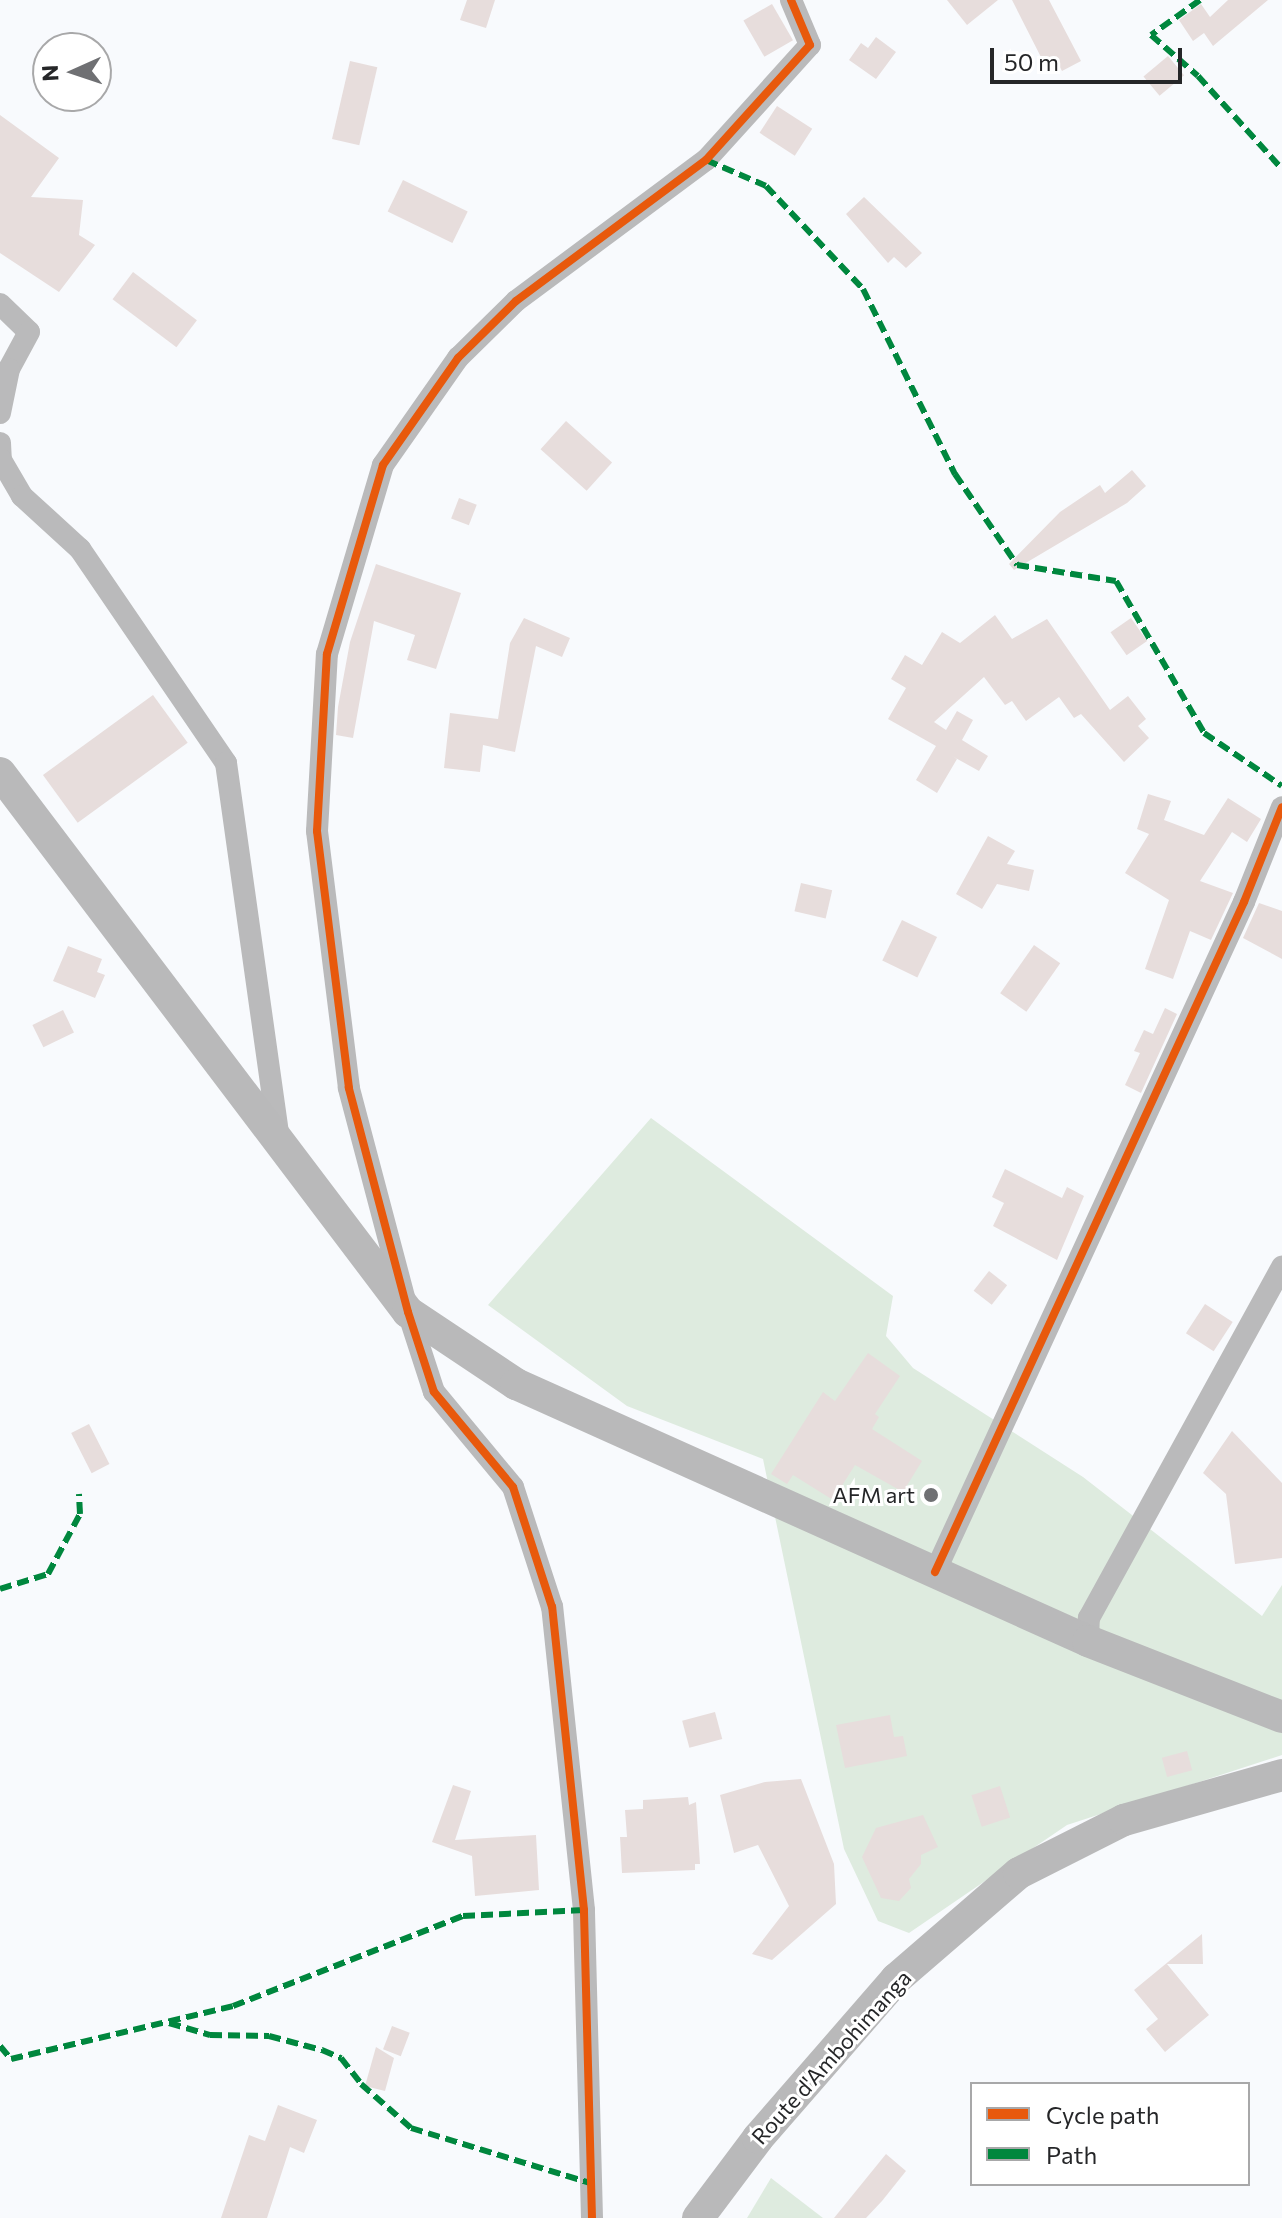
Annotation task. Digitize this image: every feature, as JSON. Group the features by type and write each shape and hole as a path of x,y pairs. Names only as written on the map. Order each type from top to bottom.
{"main road":[{"path":"0,773 408,1312 516,1384 1088,1641 1282,1717"},
{"name":"Route d'Ambohimanga","path":"698,2218 758,2138 896,1979 1019,1873 1124,1820 1282,1775"}],"street":[{"path":"592,2218 584,1910 552,1607 513,1487 434,1392 408,1312 349,1088 319,846 327,654 383,465 450,369 516,301 706,160 810,45 791,0"},
{"path":"0,304 29,332 9,369 0,413"},
{"path":"0,443 1,460 22,496 80,549 226,763 280,1144"},
{"path":"935,1572 1244,902 1282,807"},
{"path":"1088,1641 1089,1618 1282,1267"}],"shaded area":[{"path":"651,1118 893,1296 886,1336 913,1368 1083,1477 1262,1616 1282,1585 1282,1755 1067,1825 909,1933 878,1921 844,1849 763,1459 627,1406 488,1305"},
{"path":"771,2178 823,2218 747,2218"}],"building":[{"path":"467,0 495,0 486,28 460,20"},
{"path":"947,0 998,0 967,25"},
{"path":"1012,0 1049,0 1081,61 1062,71 1057,62 1046,67"},
{"path":"1228,0 1268,0 1213,46 1204,33 1193,41 1179,20 1201,4 1210,17"},
{"path":"772,4 793,40 764,57 743,20"},
{"path":"876,37 896,52 876,79 849,60 861,43 868,48"},
{"path":"1168,56 1184,75 1160,96 1143,77"},
{"path":"350,61 377,67 359,145 332,139"},
{"path":"777,106 812,129 795,156 760,133"},
{"path":"0,115 59,158 31,197 83,200 79,235 95,245 59,292 0,253"},
{"path":"403,180 468,212 452,243 388,211"},
{"path":"864,197 922,253 906,268 894,257 888,263 846,214"},
{"path":"133,272 197,320 176,347 113,299"},
{"path":"566,421 612,462 587,491 541,449"},
{"path":"1132,470 1146,486 1127,503 1014,570 1009,564 1060,512 1100,485 1105,493"},
{"path":"459,498 477,505 469,525 451,519"},
{"path":"376,564 461,593 436,669 407,660 415,635 374,621 353,738 336,735 350,642"},
{"path":"995,615 1012,639 1047,619 1110,710 1128,696 1146,719 1138,726 1149,738 1124,762 1081,714 1074,718 1059,697 1026,721 1012,701 1005,705 984,677 934,722 946,730 957,711 973,720 962,740 988,756 979,771 952,756 957,759 937,793 916,780 936,746 888,719 906,688 891,679 905,655 922,665 942,632 960,643"},
{"path":"524,618 570,638 562,657 536,646 515,752 483,745 480,772 444,768 450,713 498,719 510,643"},
{"path":"1131,618 1147,641 1127,655 1111,632"},
{"path":"153,695 188,743 78,823 43,775"},
{"path":"1148,794 1171,801 1164,820 1204,835 1228,798 1261,819 1247,842 1232,832 1200,881 1233,893 1211,940 1190,931 1173,979 1145,969 1169,900 1125,873 1149,834 1137,829"},
{"path":"988,836 1015,851 1007,864 1034,870 1029,891 997,884 982,909 956,894"},
{"path":"801,883 832,890 826,918 794,911"},
{"path":"1259,903 1282,911 1282,959 1243,938"},
{"path":"902,920 937,937 917,978 882,960"},
{"path":"1034,945 1060,963 1026,1012 1000,993"},
{"path":"68,946 102,959 97,972 105,975 95,998 53,981"},
{"path":"1165,1008 1177,1014 1141,1093 1125,1085 1140,1053 1134,1051 1144,1030 1153,1034"},
{"path":"63,1010 74,1032 43,1047 32,1025"},
{"path":"1005,1169 1062,1198 1067,1187 1084,1196 1057,1260 993,1226 1004,1203 992,1197"},
{"path":"989,1271 1007,1285 992,1305 974,1291"},
{"path":"1205,1304 1233,1322 1214,1351 1186,1333"},
{"path":"868,1353 900,1376 875,1414 879,1417 872,1429 922,1461 903,1492 855,1465 833,1500 793,1475 787,1484 771,1474 823,1392 835,1401"},
{"path":"89,1424 109,1464 92,1473 71,1433"},
{"path":"1232,1431 1282,1483 1282,1558 1235,1564 1226,1494 1203,1473"},
{"path":"715,1712 722,1739 689,1748 682,1721"},
{"path":"890,1715 894,1737 903,1736 907,1756 845,1768 836,1725"},
{"path":"1187,1751 1192,1770 1167,1777 1162,1758"},
{"path":"801,1779 834,1864 836,1904 772,1960 752,1954 789,1906 758,1845 734,1853 720,1795 765,1782"},
{"path":"453,1785 471,1791 455,1840 536,1835 539,1890 475,1896 472,1856 432,1842"},
{"path":"1000,1786 1010,1817 982,1827 971,1795"},
{"path":"688,1797 689,1805 696,1802 700,1864 695,1864 695,1870 622,1873 620,1837 627,1837 625,1810 643,1809 643,1800"},
{"path":"923,1815 938,1847 921,1855 921,1864 909,1879 911,1888 899,1901 881,1898 862,1857 876,1828"},
{"path":"1202,1934 1203,1964 1167,1964 1209,2015 1165,2052 1146,2029 1158,2019 1134,1990"},
{"path":"392,2026 410,2033 401,2056 383,2049"},
{"path":"376,2047 394,2058 385,2091 365,2086"},
{"path":"278,2105 317,2120 304,2153 290,2147 267,2218 221,2218 249,2135 265,2141"},
{"path":"886,2154 906,2171 882,2201 866,2218 834,2218"}],"marked path":[{"path":"1200,0 1151,35 1198,76 1282,169"},
{"path":"706,160 766,186 863,289 955,474 1017,565 1116,581 1204,733 1282,786"},
{"path":"0,1589 48,1574 80,1514 79,1494"},
{"path":"0,2046 11,2059 233,2006 463,1916 584,1910"},
{"path":"169,2023 210,2035 269,2036 322,2050 341,2058 361,2084 411,2128 590,2183"}],"cycle path":[{"path":"592,2218 584,1910 552,1607 513,1487 434,1392 408,1312 349,1088 317,831 327,654 383,465 458,358 516,301 706,160 810,45 791,0"},
{"path":"935,1572 1244,902 1282,807"}],"place":[{"name":"AFM art","path":"931,1495"}]}
